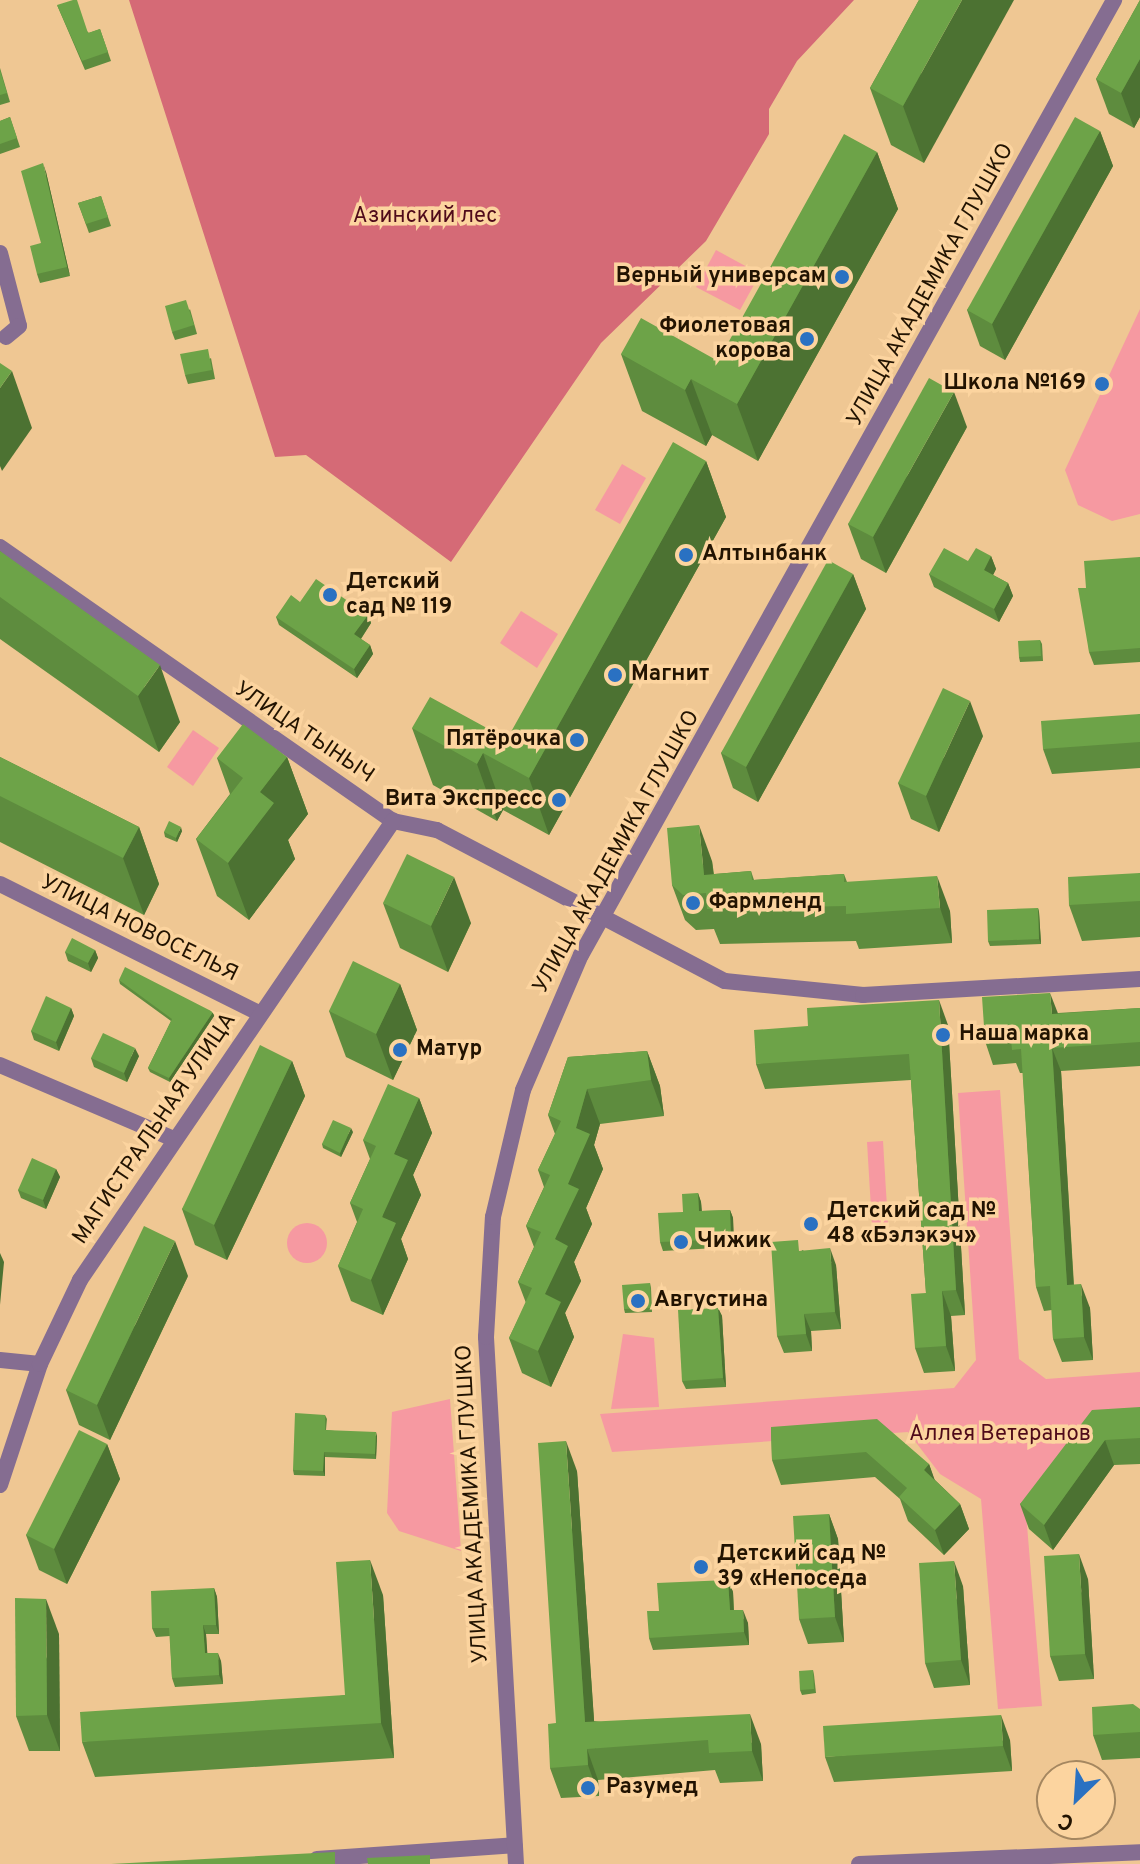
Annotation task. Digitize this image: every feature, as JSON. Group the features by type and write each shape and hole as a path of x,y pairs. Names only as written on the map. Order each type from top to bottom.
{"street":[{"name":"УЛИЦА АКАДЕМИКА ГЛУШКО","path":"516,1864 487,1409 493,1217 523,1090 601,920 1114,0"},
{"path":"0,253 19,326 6,337"},
{"name":"УЛИЦА ТЫНЫЧ","path":"0,547 393,821 437,830 601,920 725,981 793,992 1140,979"},
{"name":"МАГИСТРАЛЬНАЯ УЛИЦА","path":"0,1485 40,1364 80,1280 171,1138 393,821"},
{"name":"УЛИЦА НОВОСЕЛЬЯ","path":"0,884 259,1013"},
{"path":"0,1065 171,1138"},
{"path":"0,1360 40,1364"},
{"path":"297,1860 515,1845"},
{"path":"859,1864 1140,1852"}],"green space":[{"name":"Азинский лес","path":"129,0 854,0 797,61 769,109 769,134 706,241 601,343 451,562 306,455 275,457"},
{"path":"716,250 760,274 740,310 696,287"},
{"path":"1140,309 1140,514 1112,521 1078,505 1065,470"},
{"path":"622,464 646,478 620,524 595,510"},
{"path":"521,611 558,634 537,668 500,643"},
{"path":"193,730 219,748 193,786 167,767"},
{"name":"Аллея Ветеранов","path":"1000,1090 1019,1359 1046,1379 1140,1372 1140,1421 1077,1426 1057,1468 1025,1501 1042,1706 998,1709 981,1499 940,1474 908,1432 612,1452 600,1414 954,1388 976,1360 958,1093"},
{"path":"883,1141 889,1241 873,1242 867,1142"},
{"path":"307,1223 321,1229 327,1243 321,1257 307,1263 293,1257 287,1243 293,1229"},
{"path":"623,1334 654,1338 659,1407 611,1409"},
{"path":"450,1399 461,1551 399,1531 387,1513 392,1412"}],"building":[{"path":"77,0 88,33 100,29 108,52 82,61 57,5"},
{"path":"919,0 962,0 903,106 870,88"},
{"path":"1140,0 1140,59 1121,93 1096,79"},
{"path":"0,70 7,93 0,95"},
{"path":"10,117 17,138 0,144 0,121"},
{"path":"1075,117 1100,131 992,324 967,310"},
{"path":"844,134 877,152 737,404 691,379 685,390 621,354 641,318 718,361"},
{"path":"43,163 67,267 37,274 30,246 41,243 21,171"},
{"path":"101,196 108,217 86,224 78,203"},
{"path":"186,300 194,325 172,332 165,306"},
{"path":"208,349 212,370 185,375 180,354"},
{"path":"0,363 12,371 0,388"},
{"path":"929,378 954,392 873,537 848,524"},
{"path":"673,442 706,461 529,778 483,753 477,764 412,728 430,697 507,739"},
{"path":"944,548 968,561 976,548 991,556 984,570 1008,583 994,609 929,574"},
{"path":"0,551 160,665 138,696 0,597"},
{"path":"1140,557 1140,648 1089,652 1078,588 1086,588 1084,561"},
{"path":"828,560 853,574 746,767 721,753"},
{"path":"316,579 368,615 354,634 370,645 354,669 276,617 291,595 300,602"},
{"path":"1040,640 1041,656 1019,657 1018,641"},
{"path":"943,688 970,701 926,796 898,783"},
{"path":"1140,714 1140,742 1043,749 1041,721"},
{"path":"243,724 287,757 260,792 274,803 228,863 196,839 243,778 217,758"},
{"path":"0,757 139,827 123,858 0,796"},
{"path":"169,821 181,827 176,838 164,832"},
{"path":"699,825 704,875 751,871 752,880 844,874 844,882 937,876 940,908 846,914 846,906 707,909 706,893 683,895 672,885 667,828"},
{"path":"407,854 454,877 431,926 383,903"},
{"path":"1140,873 1140,901 1069,905 1068,877"},
{"path":"1038,908 1039,939 988,941 987,910"},
{"path":"72,938 95,950 88,963 65,952"},
{"path":"353,961 400,984 376,1034 329,1011"},
{"path":"125,967 213,1012 169,1078 148,1068 172,1019 119,980"},
{"path":"1050,993 1052,1014 1140,1008 1140,1042 1052,1048 1067,1285 1081,1284 1084,1337 1053,1339 1050,1286 1036,1287 1021,1049 1012,1050 1011,1040 985,1041 982,997"},
{"path":"46,996 71,1008 56,1042 31,1031"},
{"path":"939,1000 956,1290 942,1291 946,1346 915,1348 911,1294 926,1293 909,1054 756,1064 754,1030 808,1026 807,1008"},
{"path":"103,1033 135,1048 124,1073 91,1058"},
{"path":"260,1045 292,1061 214,1225 182,1209"},
{"path":"647,1051 651,1080 587,1089 576,1128 590,1134 568,1184 579,1189 555,1239 568,1246 545,1294 561,1302 538,1351 509,1338 532,1288 518,1282 541,1232 526,1226 550,1175 538,1170 561,1121 548,1115 568,1057"},
{"path":"388,1084 419,1098 394,1154 408,1160 382,1217 396,1223 371,1280 338,1266 363,1209 350,1203 376,1146 363,1140"},
{"path":"333,1120 351,1128 340,1153 322,1144"},
{"path":"32,1158 56,1169 43,1200 18,1190"},
{"path":"698,1193 699,1211 730,1210 731,1239 660,1242 658,1213 683,1212 682,1194"},
{"path":"144,1226 175,1241 97,1405 66,1390"},
{"path":"798,1240 799,1251 830,1248 835,1312 804,1314 806,1334 777,1336 771,1242"},
{"path":"650,1283 651,1308 624,1309 622,1285"},
{"path":"718,1308 723,1378 682,1381 678,1310"},
{"path":"1140,1407 1140,1438 1105,1440 1044,1525 1020,1504 1092,1410"},
{"path":"295,1413 325,1415 325,1430 376,1432 375,1454 324,1452 323,1471 293,1470"},
{"path":"877,1419 929,1464 924,1470 960,1504 935,1530 899,1497 907,1488 866,1452 772,1460 771,1427"},
{"path":"79,1430 107,1444 54,1549 26,1535"},
{"path":"566,1441 585,1722 750,1714 752,1751 709,1753 708,1740 587,1749 588,1765 550,1768 548,1724 556,1723 538,1443"},
{"path":"829,1514 835,1617 799,1619 793,1516"},
{"path":"1079,1554 1085,1654 1050,1656 1044,1556"},
{"path":"370,1560 381,1723 82,1742 80,1712 345,1695 336,1562"},
{"path":"954,1561 961,1660 925,1663 919,1563"},
{"path":"728,1580 730,1610 743,1610 744,1632 649,1638 647,1611 659,1611 657,1583"},
{"path":"214,1588 216,1625 203,1625 205,1653 218,1653 219,1675 172,1678 169,1628 152,1628 151,1591"},
{"path":"15,1598 46,1599 47,1715 16,1716"},
{"path":"813,1670 814,1689 800,1690 799,1671"},
{"path":"1133,1704 1140,1709 1140,1732 1093,1735 1092,1707"},
{"path":"1001,1715 1003,1746 825,1757 823,1726"},
{"path":"335,1852 335,1864 111,1864"},
{"path":"430,1855 430,1864 368,1864 367,1858"}],"place":[{"name":"Верный универсам","path":"842,277"},
{"name":"Фиолетовая корова","path":"807,339"},
{"name":"Школа №169","path":"1102,384"},
{"name":"Алтынбанк","path":"686,555"},
{"name":"Детский сад № 119","path":"330,595"},
{"name":"Магнит","path":"615,675"},
{"name":"Пятёрочка","path":"577,740"},
{"name":"Вита Экспресс","path":"559,800"},
{"name":"Фармленд","path":"693,903"},
{"name":"Наша марка","path":"943,1035"},
{"name":"Матур","path":"400,1050"},
{"name":"Детский сад № 48 «Бэлэкэч»","path":"811,1224"},
{"name":"Чижик","path":"681,1242"},
{"name":"Августина","path":"638,1301"},
{"name":"Детский сад № 39 «Непоседа","path":"701,1567"},
{"name":"Разумед","path":"588,1788"}]}
